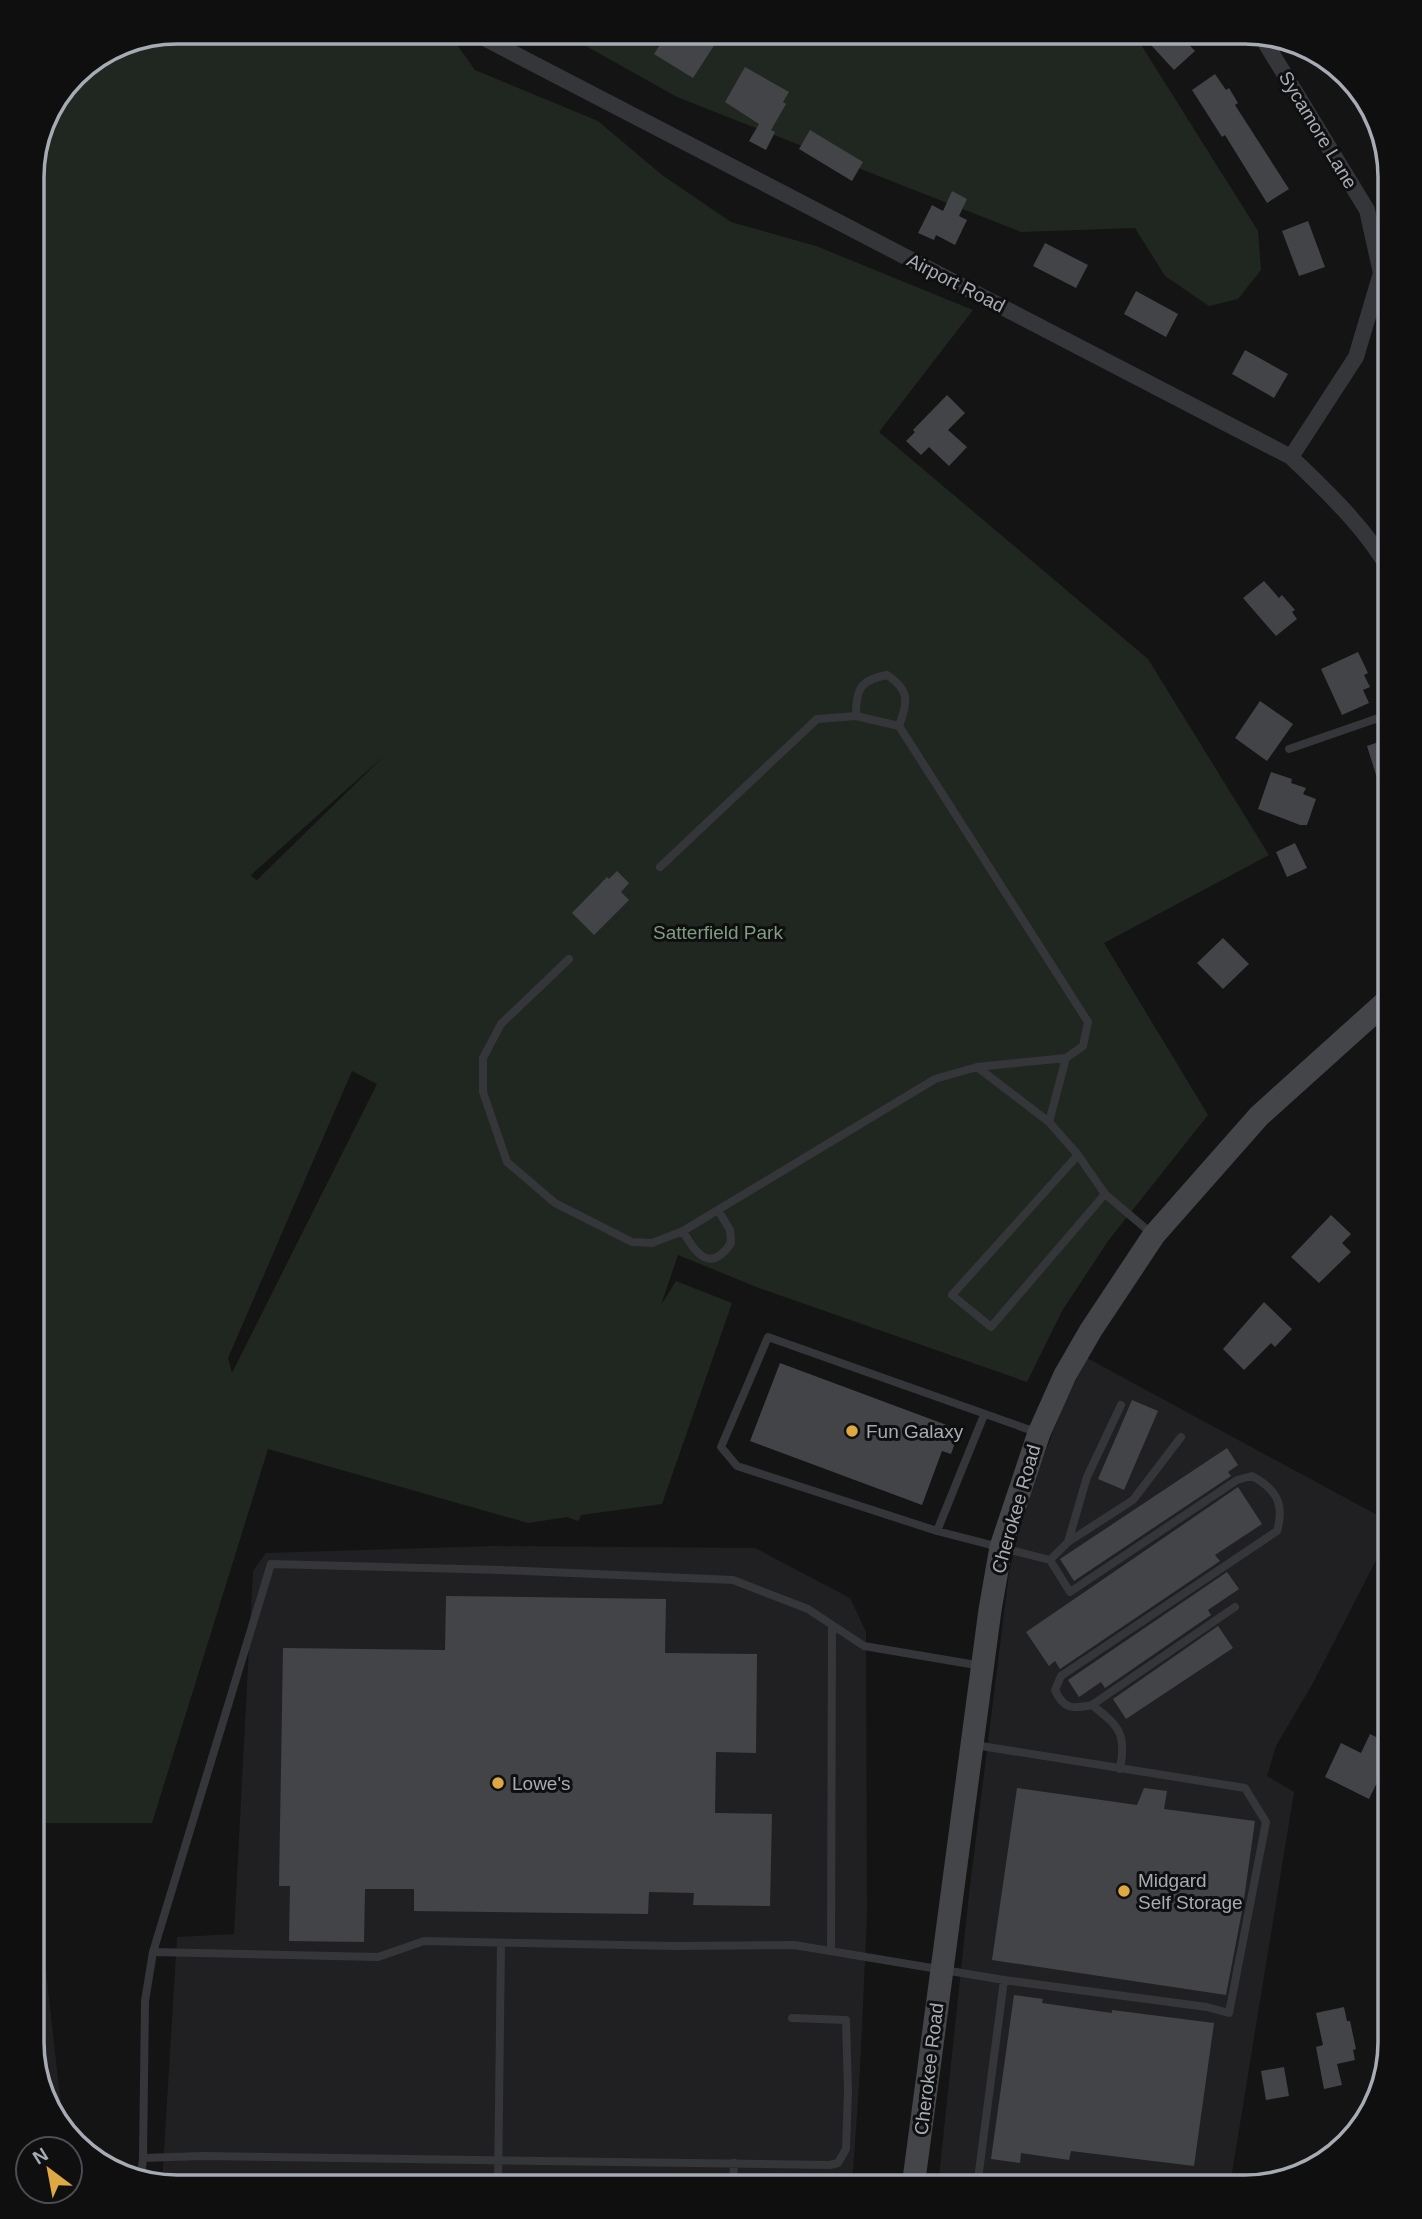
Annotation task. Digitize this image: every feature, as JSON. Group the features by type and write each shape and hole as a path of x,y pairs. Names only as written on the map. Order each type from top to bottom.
{"main road":[{"name":"Cherokee Road","path":"915,2175 982,1666 1001,1547 1039,1433 1065,1375 1091,1330 1154,1235 1259,1116 1378,1010"}],"street":[{"name":"Airport Road","path":"498,44 1291,457 1341,506 1378,548"},
{"name":"Sycamore Lane","path":"1267,46 1367,210 1378,260"},
{"name":"Sycamore Lane","path":"1291,457 1356,357 1378,283"}],"lane":[{"path":"856,716 859,688 870,678 887,674 900,683 906,695 905,711 899,726"},
{"path":"569,959 501,1024 483,1058 483,1092 507,1162 555,1203 632,1241 652,1243 683,1231 935,1079 977,1067 1066,1058 1083,1046 1088,1022 899,726 856,716 817,719 660,867"},
{"path":"1289,749 1378,718"},
{"path":"1049,1122 1066,1058"},
{"path":"977,1067 1049,1122 1078,1155 1105,1194 1154,1235"},
{"path":"1078,1155 952,1295 991,1327 1105,1194"},
{"path":"683,1231 694,1251 703,1258 713,1259 725,1252 731,1242 730,1230 718,1210"},
{"path":"1039,1433 768,1337 721,1447 737,1466 937,1531 1050,1560 1070,1592 1237,1480 1252,1476 1266,1484 1279,1503 1282,1514 1278,1531 1061,1676 1055,1690 1061,1701 1074,1708 1092,1705 1235,1607"},
{"path":"1068,1542 1087,1477 1121,1405"},
{"path":"937,1531 984,1415"},
{"path":"1050,1560 1068,1542 1133,1500 1181,1437"},
{"path":"142,2170 145,2001 153,1952 271,1564 733,1580 808,1609 864,1646 982,1666"},
{"path":"831,1951 832,1625"},
{"path":"1092,1705 1112,1720 1122,1736 1120,1769"},
{"path":"153,1952 378,1957 424,1941 676,1947 794,1945 1004,1980 1207,2007 1228,2013 1266,1822 1245,1788 972,1744"},
{"path":"498,2175 501,1944"},
{"path":"979,2175 1004,1980"},
{"path":"143,2158 202,2156 838,2164 846,2149 846,2020 792,2018"},
{"path":"734,2163 734,2175"}],"shaded area":[{"path":"1087,1358 1378,1516 1378,1556 1313,1683 1276,1746 1267,1776 1294,1792 1232,2175 939,2175 969,1894 1009,1573 1025,1504 1064,1404"},
{"path":"493,1546 755,1548 850,1598 866,1632 867,1916 853,2175 163,2174 177,1937 234,1934 253,1571 266,1553"},
{"path":"44,1952 61,2107 51,2085 44,2051"}],"green space":[{"name":"Satterfield Park","path":"177,44 457,44 475,70 598,121 662,175 731,222 816,246 973,310 879,432 1148,659 1269,855 1104,943 1208,1115 1108,1241 1062,1311 1027,1382 759,1288 678,1255 661,1305 676,1281 732,1303 662,1504 581,1515 578,1521 567,1517 528,1523 268,1449 152,1823 44,1823 45,160 54,126 71,96 103,66 143,48","holes":["385,755 257,880 251,875","352,1071 377,1084 232,1373 228,1358"]},
{"path":"582,44 1141,44 1258,231 1261,270 1238,299 1209,306 1165,276 1135,228 1021,232 677,97"}],"building":[{"path":"660,44 715,44 693,78 654,54"},
{"path":"1150,44 1188,44 1195,51 1174,70"},
{"path":"745,67 789,92 783,102 786,104 771,130 775,132 766,150 749,141 759,124 725,102"},
{"path":"1215,74 1226,90 1229,88 1238,103 1235,105 1289,189 1267,203 1225,135 1222,137 1192,90"},
{"path":"810,130 863,162 852,181 799,149"},
{"path":"952,191 967,199 959,216 967,220 955,245 936,235 934,240 918,233 932,205 943,211"},
{"path":"1308,221 1325,267 1299,276 1282,231"},
{"path":"1045,243 1088,265 1076,288 1033,266"},
{"path":"1136,291 1178,314 1166,337 1124,314"},
{"path":"1245,350 1288,374 1274,398 1232,374"},
{"path":"947,395 965,413 948,430 967,447 949,466 929,447 921,455 906,441"},
{"path":"1264,581 1279,598 1282,595 1295,610 1292,612 1297,619 1276,636 1243,598"},
{"path":"1358,652 1368,673 1364,675 1370,687 1363,690 1369,703 1342,715 1321,669"},
{"path":"1260,701 1293,724 1267,761 1235,738"},
{"path":"1378,742 1378,781 1367,746"},
{"path":"1271,772 1292,779 1291,783 1306,788 1303,794 1316,799 1307,825 1300,825 1258,809"},
{"path":"1295,843 1307,868 1287,877 1276,852"},
{"path":"617,871 629,883 621,892 629,900 594,935 572,913 607,877 609,879"},
{"path":"1223,938 1249,964 1223,989 1197,963"},
{"path":"1331,1215 1351,1234 1342,1243 1351,1252 1319,1283 1291,1257"},
{"path":"1264,1302 1292,1329 1275,1347 1271,1343 1244,1370 1223,1349"},
{"name":"Fun Galaxy","path":"780,1363 952,1427 949,1434 957,1437 951,1454 942,1451 922,1505 750,1441"},
{"path":"1132,1400 1158,1411 1124,1490 1098,1479"},
{"path":"1227,1448 1238,1465 1228,1472 1231,1476 1074,1581 1060,1559"},
{"path":"1238,1487 1262,1524 1215,1555 1220,1561 1060,1669 1055,1661 1049,1666 1026,1632"},
{"path":"1227,1572 1239,1589 1208,1610 1211,1615 1105,1688 1101,1682 1079,1697 1068,1680"},
{"name":"Lowe's","path":"446,1596 666,1599 665,1653 757,1654 756,1753 716,1752 715,1813 772,1814 770,1906 693,1905 694,1893 649,1892 648,1914 414,1911 414,1889 365,1889 364,1942 289,1941 290,1886 279,1886 283,1648 445,1650"},
{"path":"1218,1626 1233,1648 1126,1719 1113,1699"},
{"path":"1370,1734 1378,1738 1378,1781 1369,1799 1325,1777 1341,1743 1361,1753"},
{"name":"Midgard Self Storage","path":"1017,1788 1137,1805 1144,1788 1167,1791 1164,1809 1255,1821 1243,1906 1226,1995 992,1960"},
{"path":"1014,1995 1043,1999 1042,2003 1112,2013 1112,2010 1214,2023 1194,2166 1071,2151 1069,2160 1021,2153 1020,2163 991,2159"},
{"path":"1344,2007 1356,2049 1353,2050 1355,2060 1337,2064 1342,2085 1324,2089 1316,2047 1323,2045 1316,2013"},
{"path":"1284,2067 1289,2096 1266,2100 1261,2071"}],"place":[{"name":"Fun Galaxy","path":"852,1431"},
{"name":"Lowe's","path":"498,1783"},
{"name":"Midgard Self Storage","path":"1124,1891"}]}
